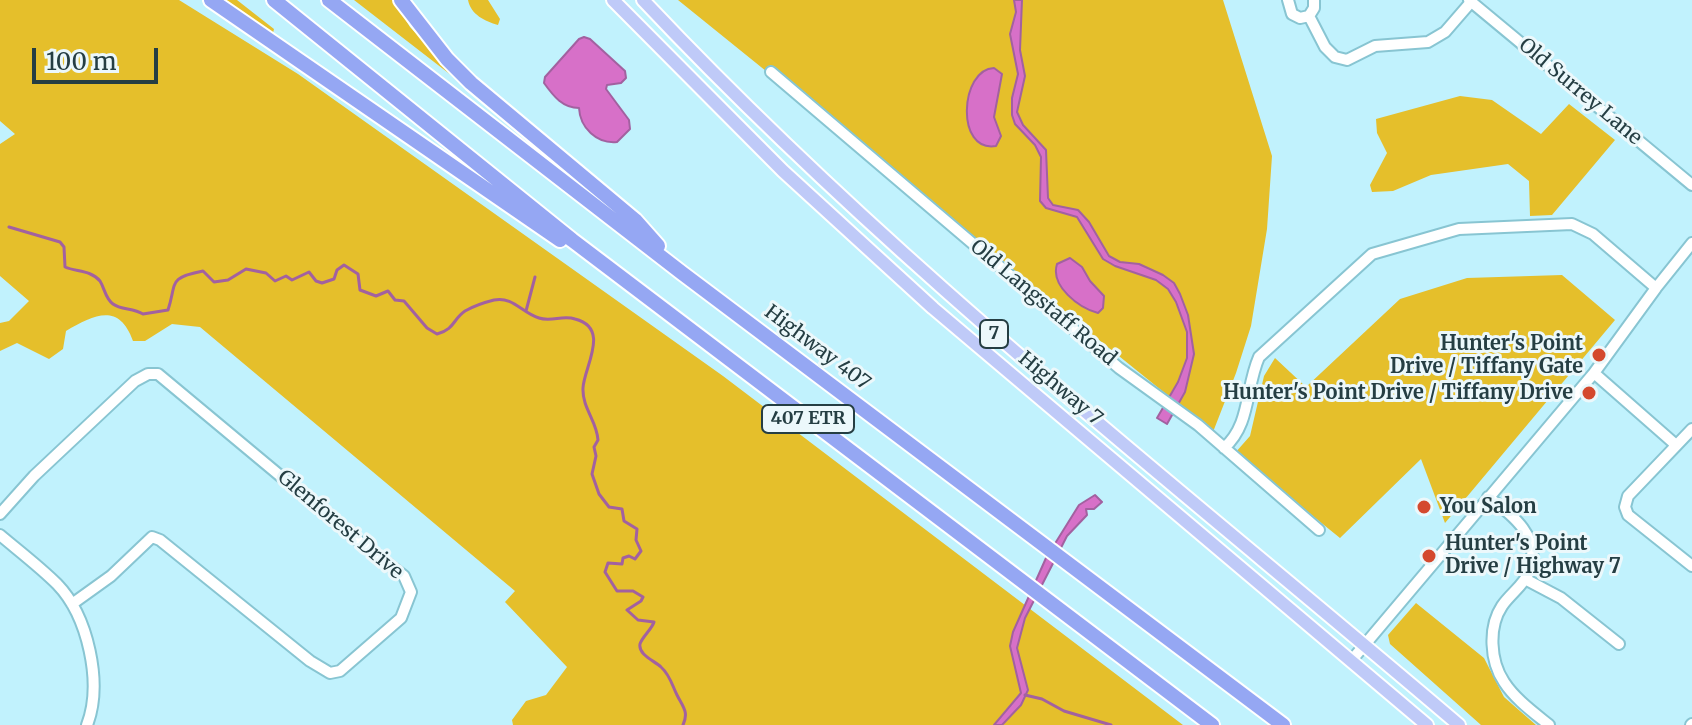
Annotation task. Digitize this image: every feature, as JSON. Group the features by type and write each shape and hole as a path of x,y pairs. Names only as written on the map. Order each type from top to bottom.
{"highway":[{"path":"211,0 364,103 532,223 626,281"},
{"name":"407 ETR","path":"274,0 399,103 626,281 1212,725"},
{"name":"Highway 407","path":"329,0 682,273 1283,725"},
{"path":"401,0 447,59 471,83 635,220 682,273"}],"main road":[{"name":"Highway 7","path":"613,0 783,171 933,308 1427,725"},
{"name":"Highway 7","path":"643,0 797,155 943,291 1459,725"}],"street":[{"path":"1288,0 1292,14 1300,18 1309,16 1314,0"},
{"path":"1309,16 1325,47 1335,57 1347,60 1375,46 1428,42 1445,32 1470,1"},
{"name":"Old Surrey Lane","path":"1470,1 1692,185"},
{"name":"Old Langstaff Road","path":"771,72 1119,368 1185,416 1319,530"},
{"path":"1224,448 1240,431 1252,372 1259,357 1372,254 1459,229 1572,224 1593,234 1656,288"},
{"path":"1351,661 1594,373 1692,243"},
{"path":"1594,373 1676,445"},
{"name":"Glenforest Drive","path":"0,514 34,476 135,381 148,374 158,374 404,576 411,592 401,618 352,662 340,671 330,673 310,661 160,540 152,537 119,570 72,604"},
{"path":"1692,429 1626,499 1625,507 1628,515 1692,566"},
{"path":"1488,497 1518,520 1530,539 1531,564 1525,579 1502,606 1496,619 1492,648 1503,681 1549,725"},
{"path":"0,535 58,585 72,604 88,638 93,676 87,725"},
{"path":"1525,579 1561,598 1619,644"}],"shaded area":[{"path":"0,0 179,0 298,74 723,376 1183,725 513,725 512,720 526,701 546,695 567,667 505,602 515,591 200,327 172,324 145,341 133,341 121,321 105,315 86,320 66,331 63,349 49,359 17,343 0,351 0,323 9,321 29,301 0,276 0,144 15,134 0,121"},
{"path":"224,0 237,0 274,29 273,33"},
{"path":"354,0 394,0 410,27 469,89"},
{"path":"468,0 488,0 500,19 498,25 475,13"},
{"path":"678,0 1223,0 1272,156 1267,229 1251,326 1213,432"},
{"path":"1014,0 1022,0 1020,50 1025,76 1017,112 1023,125 1046,150 1048,198 1053,205 1078,210 1089,222 1109,256 1120,262 1139,264 1174,283 1188,315 1194,354 1185,392 1167,424 1157,418 1178,382 1187,358 1187,332 1168,289 1156,280 1103,259 1077,217 1046,208 1040,201 1041,157 1035,145 1015,124 1012,115 1012,98 1018,74 1010,34 1016,12"},
{"path":"584,37 625,71 626,78 621,83 607,85 606,89 629,120 630,129 617,142 603,140 591,133 583,122 579,108 559,101 544,83 545,77"},
{"path":"994,68 1002,74 994,117 1001,136 996,146 983,145 974,137 968,125 967,110 974,82 983,72"},
{"path":"1460,96 1492,100 1541,134 1569,104 1615,140 1552,215 1530,216 1529,181 1508,164 1431,175 1393,191 1372,192 1370,185 1387,153 1377,133 1376,119"},
{"path":"1070,258 1082,267 1104,296 1103,308 1098,313 1075,301 1062,288 1056,272 1057,264"},
{"path":"1562,275 1615,320 1445,523 1421,459 1340,538 1235,453 1250,436 1264,376 1275,358 1306,387 1400,299 1467,278"},
{"path":"1095,495 1102,502 1094,509 1086,509 1087,515 1067,536 1025,618 1017,648 1028,690 1021,705 1002,725 994,725 1021,693 1010,646 1013,632 1046,558 1079,505"},
{"path":"1416,603 1484,658 1504,697 1536,725 1481,725 1390,644 1388,635"}],"waterway":[{"path":"9,227 60,242 64,247 65,267 92,275 100,281 113,304 143,314 168,310 178,279 203,271 214,282 228,280 246,269 266,273 275,281 286,276 292,280 309,272 322,283 334,279 337,270 344,265 358,274 360,290 376,296 388,291 395,300 404,301 427,328 437,334 451,327 465,311 501,299 539,318 570,318 586,324 594,339 583,388 598,440 594,447 596,456 592,474 599,494 609,507 622,509 624,521 637,529 636,540 641,551 635,559 629,556 623,558 622,564 608,563 605,572 617,591 633,591 643,597 627,610 638,620 654,622 641,641 640,648 669,677 684,710 683,725"},
{"path":"526,311 535,277"},
{"path":"1025,695 1111,725"}],"place":[{"name":"Hunter's Point Drive / Tiffany Gate","path":"1599,355"},
{"name":"Hunter's Point Drive / Tiffany Drive","path":"1589,393"},
{"name":"You Salon","path":"1424,507"},
{"name":"Hunter's Point Drive / Highway 7","path":"1429,556"}]}
